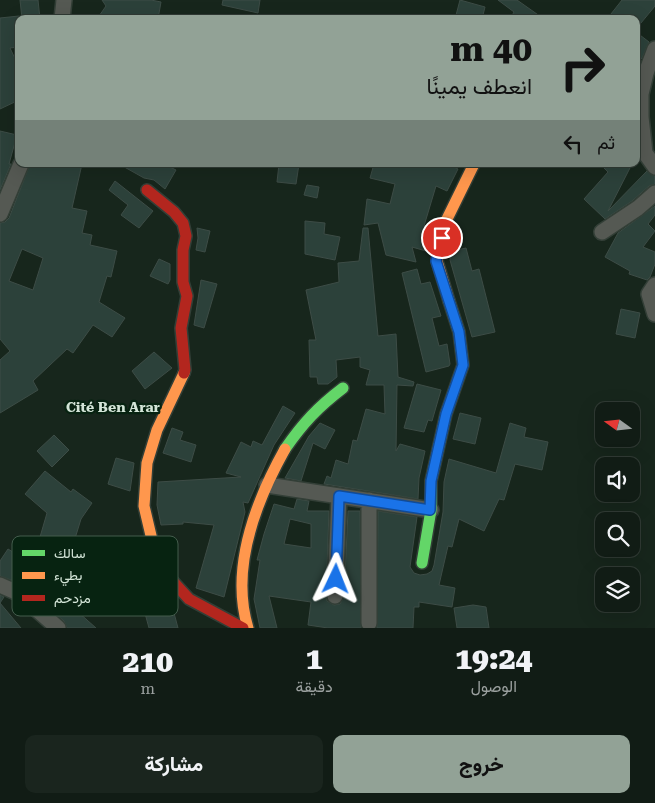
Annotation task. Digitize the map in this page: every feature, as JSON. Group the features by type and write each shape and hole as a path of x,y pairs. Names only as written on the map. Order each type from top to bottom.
{"street":[{"path":"62,15 64,0"},
{"path":"655,49 641,94 641,117 645,153 655,167"},
{"path":"0,214 20,167"},
{"path":"422,563 430,510 433,472 446,414 463,365 459,332 436,261 446,221 473,167"},
{"path":"148,190 174,212 183,223 186,236 183,250 183,282 186,296 181,328 185,370 157,430 148,463 144,506 151,536"},
{"path":"602,232 638,208 655,193"},
{"path":"655,285 649,294 655,314"},
{"path":"248,628 242,605 243,576 249,539 267,485 286,446 312,412 343,388"},
{"path":"267,485 430,510"},
{"path":"336,596 339,496"},
{"path":"369,500 369,623"},
{"path":"0,585 12,590"},
{"path":"178,588 189,599 243,628"},
{"path":"44,616 58,628"}],"building":[{"path":"20,0 38,0 40,15 22,15"},
{"path":"102,0 151,0 161,2 159,15 100,15 106,6"},
{"path":"223,0 260,0 258,13 222,5"},
{"path":"460,0 485,7 483,15 456,15"},
{"path":"498,0 517,0 538,15 512,15 514,12"},
{"path":"622,0 655,0 655,6 640,24 640,15 610,15"},
{"path":"15,16 15,47 10,48 15,59 15,102 0,109 0,18"},
{"path":"640,35 649,42 640,60"},
{"path":"0,131 15,135 15,142 9,164 11,164 0,190"},
{"path":"29,167 81,167 72,208 87,211 82,233 92,235 90,245 117,251 111,277 107,276 99,302 125,318 112,337 93,325 73,353 67,349 33,381 38,390 0,413 0,360 10,351 0,339 0,223 5,222 9,218","holes":["22,249 43,258 33,290 9,281"]},
{"path":"124,167 170,167 176,170 165,189 154,180 144,178"},
{"path":"279,167 299,167 296,184 277,182"},
{"path":"373,167 454,167 458,169 447,191 436,186 424,226 432,228 426,251 412,247 416,262 386,255 378,223 364,225 367,199 390,204 395,184 370,178"},
{"path":"603,167 630,167 608,211 647,171 655,176 655,184 649,186 632,201 605,219 584,199 608,172"},
{"path":"115,181 153,211 139,228 121,215 128,205 109,190"},
{"path":"307,185 319,187 317,198 304,195"},
{"path":"655,206 655,215 648,224 655,231 643,247 655,252 655,264 647,280 629,274 630,271 605,257 618,233"},
{"path":"305,221 325,223 324,234 340,237 335,260 305,254"},
{"path":"197,228 210,231 205,252 196,250"},
{"path":"363,228 368,228 378,336 396,334 398,377 414,382 413,386 397,385 396,451 400,444 425,451 419,478 418,499 324,484 327,476 331,478 336,460 348,464 353,440 357,441 366,409 385,414 384,385 366,385 370,370 360,367 360,357 336,360 337,377 328,384 318,384 317,377 310,377 309,340 316,340 306,290 339,282 338,263 359,261"},
{"path":"466,248 472,271 479,269 495,332 472,337 450,260 452,251"},
{"path":"159,259 170,264 170,280 168,284 150,276"},
{"path":"417,269 421,284 430,282 441,316 432,318 439,346 447,344 450,364 449,366 426,372 402,273"},
{"path":"201,280 217,284 204,328 194,325"},
{"path":"621,309 640,313 635,338 616,334"},
{"path":"154,352 172,368 145,389 132,371"},
{"path":"417,384 441,390 432,421 428,420 424,432 404,428"},
{"path":"283,406 295,413 274,445 248,503 243,502 245,512 224,597 196,588 214,525 183,522 183,524 161,525 157,505 158,482 241,477 226,473 241,442 251,447 253,441 262,445"},
{"path":"460,413 481,418 475,444 453,439"},
{"path":"320,423 335,430 325,449 313,443 301,481 285,478 309,436"},
{"path":"510,423 526,428 524,437 548,442 542,470 515,464 504,500 499,499 484,531 459,519 452,547 448,546 439,585 455,588 452,607 419,602 419,607 414,607 413,628 377,628 378,511 417,517 410,567 414,573 420,575 432,571 443,512 444,482 449,459 496,473"},
{"path":"172,428 183,432 180,440 196,445 191,462 163,453"},
{"path":"54,435 69,450 52,467 37,451"},
{"path":"116,458 134,463 130,491 108,484"},
{"path":"45,471 71,492 73,489 92,503 81,519 76,536 40,536 47,513 25,494"},
{"path":"297,499 309,501 307,511 329,511 326,596 327,601 334,605 340,604 344,596 348,511 360,511 361,628 328,628 308,625 311,602 269,596 277,628 260,628 254,599 260,560 257,560 264,534 274,504 294,509","holes":["290,519 311,524 311,548 284,544"]},
{"path":"8,549 12,551 12,580 0,576 0,561"},
{"path":"0,595 4,597 0,603"},
{"path":"0,603 21,628 0,628"},
{"path":"473,605 486,607 489,628 457,628 454,608"},
{"path":"58,616 82,616 96,628 67,628 64,621"},
{"path":"146,616 175,616 178,628 149,628"}],"traffic: fast":[{"path":"422,563 431,510 431,481 446,414 463,365 459,332 449,301"},
{"path":"285,449 311,416 343,388"}],"traffic: slow":[{"path":"449,301 437,261 446,221 473,167"},
{"path":"151,536 144,506 147,463 157,430 184,373"},
{"path":"248,628 243,606 242,582 244,559 249,536 264,491 285,449"}],"traffic: jam":[{"path":"147,190 174,212 183,223 186,236 183,250 183,282 187,296 181,328 184,373"},
{"path":"178,587 189,599 243,628"}],"district":[{"name":"Cité Ben Arar","path":"113,407"}],"route":[{"path":"336,579 339,496 430,510 431,481 446,414 463,365 459,332 449,295 436,261 442,238"}]}
